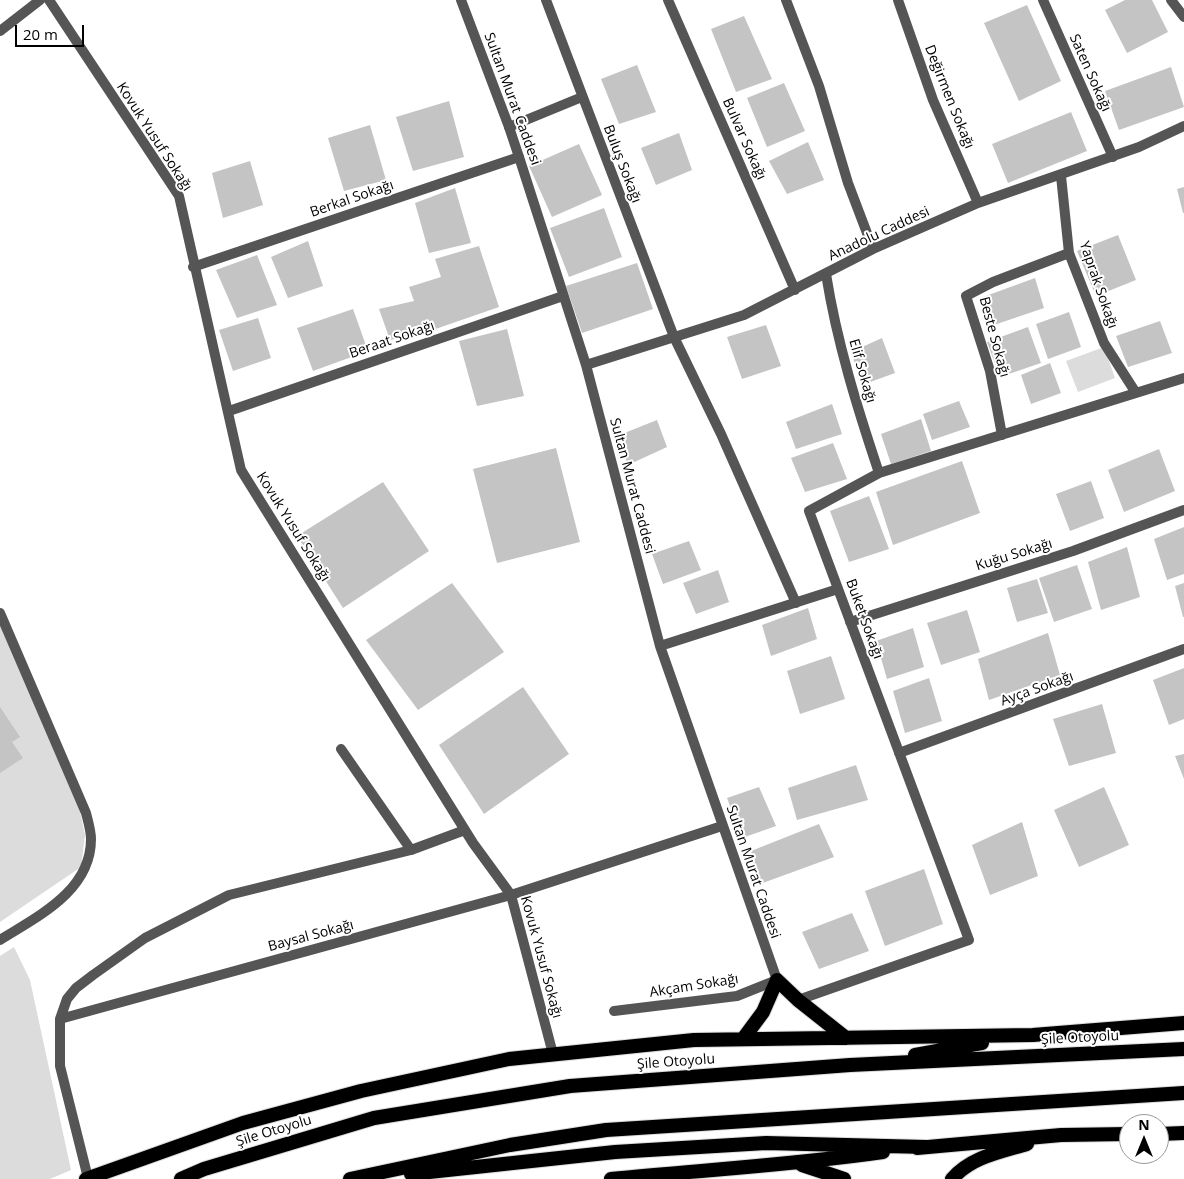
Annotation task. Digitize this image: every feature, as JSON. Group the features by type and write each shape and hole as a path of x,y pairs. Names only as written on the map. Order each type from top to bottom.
{"highway":[{"path":"743,1039 763,1012 777,980 798,1000 846,1038"},
{"path":"87,1178 244,1123 352,1093 509,1059 694,1040 1032,1035 1184,1024"},
{"path":"850,1065 1032,1035"},
{"name":"Şile Otoyolu","path":"181,1179 204,1169 384,1117 570,1086 850,1065 1184,1049"},
{"path":"350,1179 510,1145 606,1130 1184,1093"},
{"path":"1169,1134 1184,1133"},
{"path":"610,1179 717,1168 798,1164 926,1147 1062,1135 1119,1134"},
{"path":"952,1179 960,1170 984,1156 1062,1135"},
{"path":"365,1179 616,1152 766,1142 926,1147"},
{"path":"798,1164 844,1179"}],"street":[{"path":"0,31 40,0"},
{"name":"Kovuk Yusuf Sokağı","path":"49,0 179,196 241,470 465,830 511,895 553,1054"},
{"name":"Sultan Murat Caddesi","path":"460,0 509,126 586,365 660,646 777,980"},
{"name":"Buluş Sokağı","path":"546,0 674,337 721,434 796,603"},
{"name":"Bulvar Sokağı","path":"668,0 795,290"},
{"path":"786,0 819,86 848,183 873,250"},
{"name":"Değirmen Sokağı","path":"898,0 933,100 978,203"},
{"name":"Saten Sokağı","path":"1044,0 1113,157"},
{"path":"1171,0 1184,17"},
{"path":"509,126 582,97"},
{"name":"Anadolu Caddesi","path":"586,365 744,315 873,250 978,203 1113,157 1184,126"},
{"name":"Berkal Sokağı","path":"194,267 518,157"},
{"name":"Yaprak Sokağı","path":"1061,176 1069,252 1104,343 1136,393"},
{"name":"Beste Sokağı","path":"1002,435 990,371 966,296 993,282 1069,252"},
{"name":"Elif Sokağı","path":"826,274 833,318 847,375 879,473"},
{"name":"Beraat Sokağı","path":"229,411 563,296"},
{"name":"Buket Sokağı","path":"798,1000 969,940 809,511 879,473 1184,378"},
{"name":"Kuğu Sokağı","path":"850,622 1073,551 1184,510"},
{"path":"660,646 838,589"},
{"path":"0,613 86,813 91,839 85,870 59,902 0,940"},
{"name":"Ayça Sokağı","path":"899,753 1184,650"},
{"path":"341,749 411,850"},
{"name":"Baysal Sokağı","path":"60,1019 511,895 722,826"},
{"path":"87,1178 60,1066 60,1019 67,999 76,988 145,938 229,895 411,850 465,830"},
{"name":"Akçam Sokağı","path":"614,1012 737,996 777,980"}],"shaded area":[{"path":"1104,347 1115,378 1078,392 1066,361"},
{"path":"0,623 79,807 85,835 81,867 0,922"},
{"path":"14,947 30,980 71,1170 50,1179 0,1179 0,956"}],"building":[{"path":"1125,0 1152,0 1168,32 1127,53 1105,10"},
{"path":"1027,5 1061,81 1019,101 984,23"},
{"path":"744,16 772,79 736,92 711,29"},
{"path":"637,65 656,112 619,124 601,79"},
{"path":"1171,67 1184,107 1119,130 1105,91"},
{"path":"784,83 805,131 767,147 747,98"},
{"path":"449,101 464,157 413,171 396,117"},
{"path":"1071,112 1087,151 1008,183 992,144"},
{"path":"370,125 386,180 344,191 328,138"},
{"path":"679,133 692,170 656,185 641,148"},
{"path":"808,142 824,180 787,194 769,161"},
{"path":"579,144 602,195 552,217 529,166"},
{"path":"250,161 263,205 223,218 212,173"},
{"path":"1184,187 1184,213 1183,213 1177,189"},
{"path":"455,188 471,243 429,253 415,203"},
{"path":"604,208 622,257 569,277 550,228"},
{"path":"1118,235 1136,280 1096,296 1077,251"},
{"path":"308,241 323,286 288,298 271,257"},
{"path":"479,246 499,307 424,333 390,340 379,309 414,301 409,287 441,277 435,259"},
{"path":"257,255 277,305 237,318 216,270"},
{"path":"637,263 653,309 582,333 566,286"},
{"path":"1035,278 1044,308 991,326 983,297"},
{"path":"353,309 368,351 313,371 297,328"},
{"path":"1069,312 1081,347 1048,359 1036,324"},
{"path":"258,318 271,358 233,371 219,330"},
{"path":"1160,321 1172,353 1128,367 1116,336"},
{"path":"766,325 781,366 742,379 727,337"},
{"path":"1028,327 1041,363 1000,377 987,342"},
{"path":"507,329 524,396 477,406 459,341"},
{"path":"882,338 895,373 862,385 851,352"},
{"path":"1050,363 1061,393 1031,404 1021,375"},
{"path":"959,401 970,427 932,440 923,414"},
{"path":"832,404 842,434 796,449 786,422"},
{"path":"921,419 931,451 891,464 881,434"},
{"path":"657,420 667,447 628,465 617,436"},
{"path":"833,443 847,479 805,492 791,458"},
{"path":"556,448 580,542 497,563 473,469"},
{"path":"1159,449 1175,491 1124,512 1108,470"},
{"path":"962,461 980,513 893,545 876,492"},
{"path":"1091,481 1104,518 1070,531 1056,494"},
{"path":"383,482 429,551 343,608 297,536"},
{"path":"869,496 889,549 849,562 830,511"},
{"path":"1184,527 1184,574 1167,580 1154,539"},
{"path":"689,541 701,570 663,584 652,554"},
{"path":"1127,547 1140,597 1101,610 1088,562"},
{"path":"1077,565 1092,609 1054,622 1039,578"},
{"path":"718,570 729,602 696,614 683,583"},
{"path":"1037,579 1048,613 1017,622 1007,588"},
{"path":"452,583 504,652 418,710 366,640"},
{"path":"1184,583 1184,617 1183,617 1175,586"},
{"path":"808,608 817,639 771,656 762,625"},
{"path":"967,610 980,652 941,665 927,623"},
{"path":"913,628 924,667 887,679 876,641"},
{"path":"1048,633 1060,675 989,700 978,659"},
{"path":"831,656 845,699 800,714 787,671"},
{"path":"1184,668 1184,719 1169,725 1153,680"},
{"path":"929,678 942,721 905,733 893,691"},
{"path":"523,687 569,754 484,814 439,745"},
{"path":"1102,704 1116,753 1069,766 1053,719"},
{"path":"0,707 20,737 12,742 23,758 0,773"},
{"path":"1184,754 1184,779 1175,756"},
{"path":"856,765 868,800 797,820 788,788"},
{"path":"759,787 776,826 742,838 727,798"},
{"path":"1104,787 1129,845 1079,867 1054,810"},
{"path":"1022,822 1038,876 990,895 972,845"},
{"path":"819,824 834,857 760,884 751,851"},
{"path":"924,869 943,924 885,946 865,891"},
{"path":"852,913 869,951 819,969 802,932"}]}
